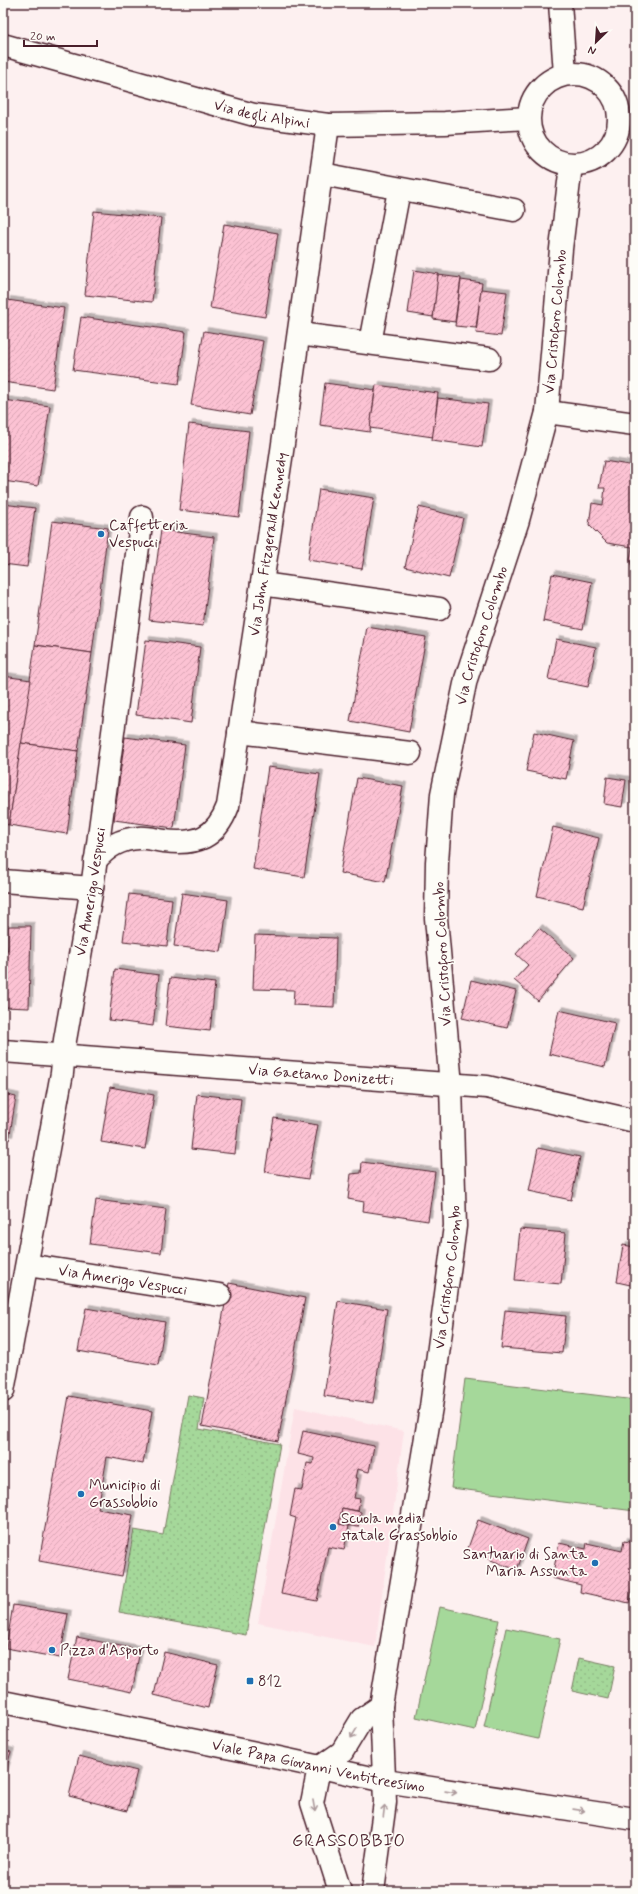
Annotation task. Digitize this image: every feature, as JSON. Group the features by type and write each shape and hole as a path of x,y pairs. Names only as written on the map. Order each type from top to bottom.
{"street":[{"path":"560,3 565,74"},
{"name":"Via degli Alpini","path":"3,45 254,115 328,125 445,123 528,118"},
{"path":"565,74 578,74 592,77 603,84 612,95 627,120 610,147 599,157 586,163 571,165 558,162 545,155 536,145 530,132 528,118 531,103 539,90 551,80 565,74"},
{"name":"Via John Fitzgerald Kennedy","path":"94,861 105,850 118,842 140,838 188,843 208,836 223,820 228,806 299,334 328,125"},
{"name":"Via Cristoforo Colombo","path":"373,1891 385,1802 381,1706 432,1400 455,1226 451,1085 436,918 437,862 442,794 466,679 518,520 547,412 561,249 571,165"},
{"path":"322,174 399,190 514,210"},
{"path":"370,343 399,190"},
{"path":"299,334 490,359"},
{"path":"547,412 635,424"},
{"name":"Via Amerigo Vespucci","path":"3,1391 62,1073 92,888 94,861 142,517"},
{"path":"262,584 439,609"},
{"path":"240,732 410,753"},
{"path":"3,881 92,888"},
{"name":"Via Gaetano Donizetti","path":"3,1051 487,1087 635,1121"},
{"name":"Via Amerigo Vespucci","path":"27,1265 220,1295"},
{"name":"Viale Papa Giovanni Ventitreesimo","path":"3,1702 251,1752 319,1768 385,1781 635,1819"},
{"path":"340,1891 312,1803 319,1768 342,1752 362,1719 381,1706"}],"shaded area":[{"name":"Scuola media statale Grassobbio","path":"295,1407 404,1431 375,1647 258,1623"}],"green space":[{"path":"465,1379 635,1400 635,1511 451,1488"},
{"path":"188,1395 204,1398 199,1429 280,1444 246,1635 119,1612 134,1530 163,1535"},
{"path":"440,1607 499,1620 475,1730 416,1717"},
{"path":"506,1628 560,1639 538,1739 484,1727"},
{"path":"579,1658 615,1666 608,1699 572,1691"}],"building":[{"path":"94,211 161,218 152,302 85,295"},
{"path":"224,224 278,233 265,317 210,308"},
{"path":"414,270 439,274 433,317 408,313"},
{"path":"438,275 461,278 455,322 433,319"},
{"path":"461,280 482,283 476,328 455,326"},
{"path":"481,289 507,292 501,336 476,333"},
{"path":"7,300 64,308 53,389 3,382 3,327"},
{"path":"81,317 186,332 179,384 73,370"},
{"path":"204,331 263,341 250,415 191,405"},
{"path":"325,383 375,390 370,432 320,425"},
{"path":"376,385 438,393 433,437 370,428"},
{"path":"438,398 488,404 482,447 432,440"},
{"path":"3,400 50,406 38,486 3,481"},
{"path":"189,424 249,431 239,517 179,510"},
{"path":"604,461 635,466 635,582 630,560 632,547 607,543 589,525 592,503 603,505 605,488 599,488"},
{"path":"319,489 374,498 362,569 308,560"},
{"path":"3,504 35,508 27,567 3,564"},
{"path":"419,507 463,518 449,578 405,567"},
{"path":"52,521 108,528 92,653 35,645"},
{"path":"161,530 214,537 203,626 149,620"},
{"path":"552,574 592,582 583,629 543,621"},
{"path":"367,627 426,637 409,732 350,721"},
{"path":"556,639 596,647 588,687 548,679"},
{"path":"146,640 200,647 191,723 136,715"},
{"path":"35,645 92,653 78,751 21,743"},
{"path":"3,676 31,680 9,825 3,824"},
{"path":"534,732 574,741 566,779 526,771"},
{"path":"125,737 185,745 174,828 114,820"},
{"path":"21,743 78,751 67,834 9,825"},
{"path":"268,767 320,774 304,877 253,869"},
{"path":"607,777 626,780 622,807 604,804"},
{"path":"357,778 403,786 385,882 340,873"},
{"path":"553,827 599,838 583,907 537,896"},
{"path":"182,893 228,900 221,952 174,946"},
{"path":"129,894 172,899 167,946 123,941"},
{"path":"8,926 31,926 29,1008 3,1007 3,950 8,950"},
{"path":"539,928 574,958 538,1001 514,980 528,965 516,954"},
{"path":"255,935 336,938 334,1007 293,1005 294,990 253,989"},
{"path":"115,969 159,975 153,1026 109,1020"},
{"path":"170,978 215,983 210,1031 165,1026"},
{"path":"471,980 516,991 507,1028 462,1018"},
{"path":"559,1010 615,1023 605,1067 549,1054"},
{"path":"110,1087 154,1095 145,1149 101,1142"},
{"path":"3,1094 16,1097 9,1140 3,1139"},
{"path":"197,1094 241,1099 235,1154 191,1149"},
{"path":"274,1118 318,1125 308,1179 265,1172"},
{"path":"538,1148 580,1157 571,1200 529,1191"},
{"path":"362,1162 435,1172 428,1221 363,1211 364,1202 348,1199 351,1174 361,1173"},
{"path":"96,1200 166,1209 161,1253 90,1244"},
{"path":"520,1229 566,1233 561,1284 515,1280"},
{"path":"623,1245 635,1247 635,1286 617,1282"},
{"path":"229,1283 305,1298 278,1441 202,1426"},
{"path":"338,1301 387,1309 373,1403 324,1396"},
{"path":"86,1308 165,1322 158,1365 78,1351"},
{"path":"505,1310 566,1316 562,1353 501,1348"},
{"path":"69,1396 152,1411 143,1464 107,1457 98,1509 133,1515 122,1576 39,1561"},
{"path":"303,1431 374,1446 369,1472 357,1469 355,1478 358,1478 354,1498 360,1499 358,1511 342,1508 339,1524 349,1526 344,1550 328,1547 317,1601 281,1594 296,1518 290,1516 295,1489 302,1490 307,1463 313,1464 314,1458 298,1454"},
{"path":"342,1508 361,1512 358,1527 339,1524"},
{"path":"478,1520 528,1539 517,1570 467,1551"},
{"name":"Santuario di Santa Maria Assunta","path":"624,1541 635,1543 635,1574 629,1603 580,1592 581,1585 552,1578 559,1543 586,1549 587,1543 622,1551"},
{"path":"13,1605 68,1614 60,1658 6,1648"},
{"path":"77,1637 140,1650 132,1692 68,1679"},
{"path":"164,1652 218,1665 208,1708 154,1695"},
{"path":"3,1750 11,1752 3,1778"},
{"path":"79,1756 137,1771 127,1811 69,1796"}],"place":[{"name":"Caffetteria Vespucci","path":"101,534"},
{"name":"Municipio di Grassobbio","path":"81,1494"},
{"name":"Scuola media statale Grassobbio","path":"333,1527"},
{"name":"Santuario di Santa Maria Assunta","path":"595,1563"},
{"name":"Pizza d'Asporto","path":"52,1650"},
{"name":"812","path":"250,1681"}],"district":[{"name":"GRASSOBBIO","path":"349,1840"}]}
